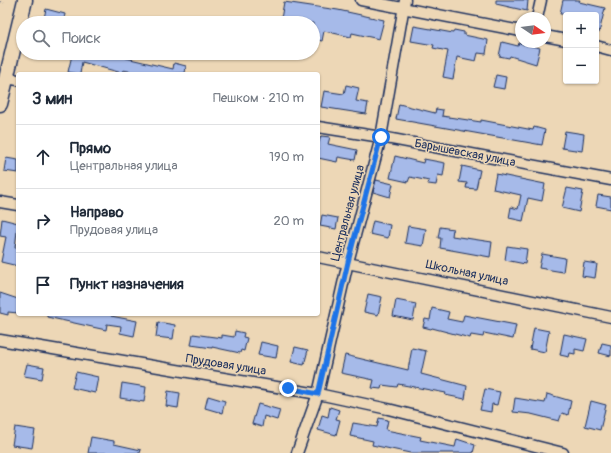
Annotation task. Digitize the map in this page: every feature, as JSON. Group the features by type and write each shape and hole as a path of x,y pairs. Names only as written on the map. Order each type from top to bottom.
{"street":[{"path":"22,16 25,0"},
{"path":"361,0 404,4 515,30"},
{"path":"538,12 541,0"},
{"name":"Центральная улица","path":"297,453 318,394 348,262 381,137 404,4"},
{"path":"551,37 563,39"},
{"path":"0,104 8,79 16,42"},
{"path":"599,47 611,50"},
{"name":"Барышевская улица","path":"320,127 381,137 611,180"},
{"path":"0,202 16,205"},
{"name":"Школьная улица","path":"320,257 611,317"},
{"name":"Прудовая улица","path":"0,340 318,394 388,409 563,453"}],"building":[{"path":"496,0 528,0 527,11 496,4"},
{"path":"563,0 580,0 579,2 605,8 599,33 599,12 563,12 563,14 560,14"},
{"path":"284,2 338,10 384,20 379,39 352,33 351,37 324,31 322,41 320,41 320,16 282,16"},
{"path":"46,9 65,14 65,16 44,16"},
{"path":"414,26 453,33 454,30 464,32 464,35 488,40 486,54 478,53 476,61 457,57 453,79 443,77 448,51 433,48 434,45 411,41"},
{"path":"502,42 515,45 515,48 540,48 536,64 510,56 509,58 499,56"},
{"path":"71,60 135,60 173,69 174,63 186,66 185,72 134,72 123,70 122,72 118,72 82,62 80,72 68,72"},
{"path":"496,75 506,77 504,89 493,87"},
{"path":"346,85 359,88 356,101 368,103 366,114 321,107 324,91 344,94"},
{"path":"399,104 435,113 436,109 443,110 442,116 481,122 481,120 533,130 534,127 545,130 542,145 396,119"},
{"path":"565,131 584,134 582,151 562,148"},
{"path":"321,136 330,137 328,144 357,150 355,160 338,157 337,162 320,158"},
{"path":"395,156 423,163 424,159 445,163 443,176 438,175 436,185 428,184 429,181 410,177 408,182 390,178"},
{"path":"6,158 16,160 16,173 4,171"},
{"path":"462,166 480,170 476,189 466,188 467,183 459,182"},
{"path":"496,174 545,184 542,201 528,198 523,221 509,218 511,207 518,209 521,195 493,189"},
{"path":"376,180 393,184 390,197 373,192"},
{"path":"567,188 583,191 579,212 562,208"},
{"path":"598,195 611,197 611,209 596,206"},
{"path":"322,215 338,218 336,229 320,226"},
{"path":"2,219 16,222 16,266 1,262 6,237 0,236"},
{"path":"373,221 390,225 388,238 370,234"},
{"path":"408,226 426,229 423,246 405,243"},
{"path":"440,227 453,229 452,236 492,242 490,257 440,248 441,238 438,238"},
{"path":"507,246 527,249 525,264 505,260"},
{"path":"542,254 565,258 563,272 539,268"},
{"path":"584,262 597,264 595,278 582,276"},
{"path":"0,293 16,298 16,313 8,312 8,315 0,313"},
{"path":"368,294 382,297 378,315 364,312"},
{"path":"396,300 416,304 413,320 393,316"},
{"path":"432,308 449,312 447,319 462,322 464,315 516,325 513,339 484,333 483,337 471,335 470,338 423,327 425,319 430,320"},
{"path":"111,316 137,321 134,336 120,333 121,326 107,324 106,330 47,317"},
{"path":"158,322 175,325 173,339 156,337"},
{"path":"534,328 549,331 545,352 530,349"},
{"path":"235,331 244,333 243,337 247,338 244,351 241,350 240,353 212,347 191,345 193,334 222,338 222,335 234,337"},
{"path":"564,334 587,339 584,351 575,349 575,354 570,353 569,357 560,355"},
{"path":"261,342 278,346 276,358 258,355"},
{"path":"602,343 611,345 611,356 599,353"},
{"path":"295,347 308,350 304,365 291,362"},
{"path":"412,348 426,351 421,374 467,386 465,399 445,395 446,393 398,384 397,387 382,385 381,389 372,388 374,380 341,373 345,355 408,370"},
{"path":"27,364 44,367 42,379 24,376"},
{"path":"76,372 98,377 95,393 72,388"},
{"path":"122,383 146,387 144,402 120,398"},
{"path":"485,389 500,392 497,405 492,404 491,412 480,410"},
{"path":"168,391 180,393 178,408 166,406"},
{"path":"547,394 571,401 568,415 562,413 559,421 531,414 513,412 515,398 545,403"},
{"path":"208,396 225,401 222,413 205,408"},
{"path":"591,401 606,405 600,430 585,426"},
{"path":"258,404 280,410 277,420 264,416 262,427 252,424"},
{"path":"330,407 339,410 336,419 340,420 336,435 318,430 322,415 328,417"},
{"path":"379,418 388,420 386,430 421,437 420,440 455,447 457,439 475,445 473,453 410,453 372,445 373,441 350,436 353,423 377,427"},
{"path":"15,427 35,430 32,448 12,445"},
{"path":"91,437 114,441 114,444 141,450 140,453 88,453"}],"route":[{"path":"288,388 318,394 348,262 381,137"}]}
